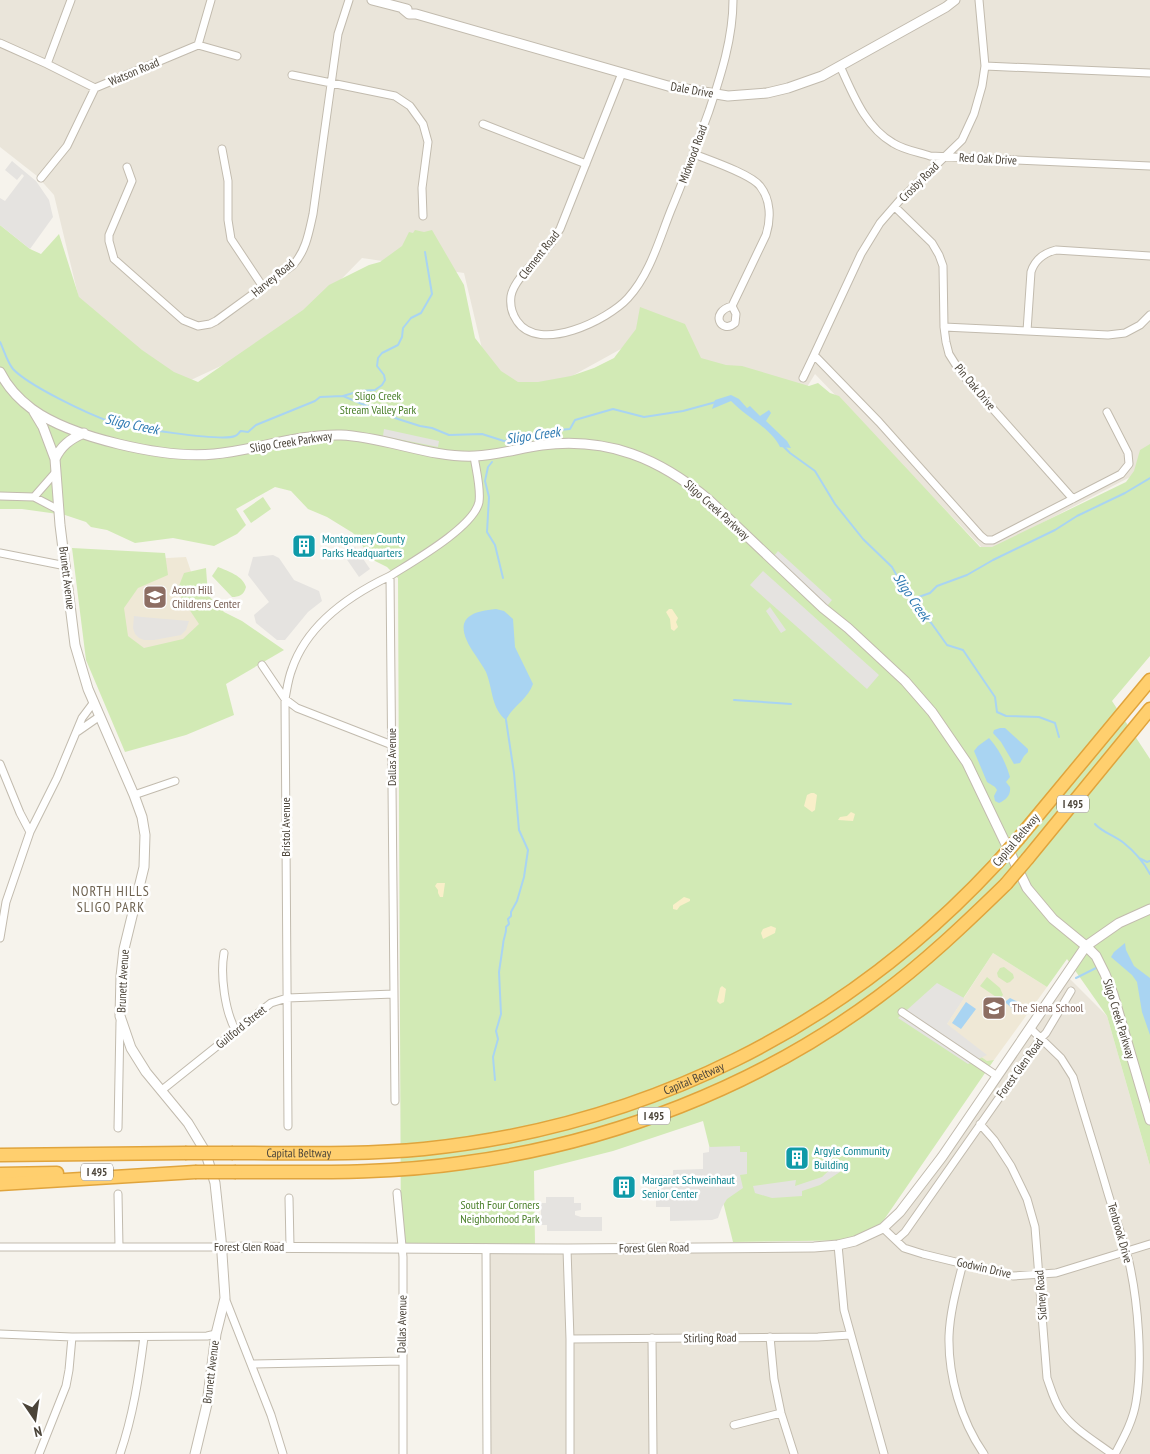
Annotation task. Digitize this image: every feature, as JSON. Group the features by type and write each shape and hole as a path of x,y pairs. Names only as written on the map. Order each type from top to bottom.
{"highway":[{"name":"Capital Beltway","path":"0,1155 373,1152 458,1145 546,1129 585,1119 695,1080 754,1051 834,1004 906,951 969,894 1019,838 1150,680"},
{"name":"Capital Beltway","path":"0,1174 373,1171 460,1164 504,1157 582,1139 629,1125 703,1097 771,1064 844,1020 916,967 954,934 1006,884 1150,709"},
{"path":"0,1149 61,1154"},
{"path":"0,1184 195,1172"}],"street":[{"path":"47,64 71,0"},
{"path":"211,0 198,45 237,56"},
{"name":"Harvey Road","path":"127,167 132,181 109,235 114,259 183,320 198,326 216,322 296,261 308,239 338,34 349,0"},
{"name":"Dale Drive","path":"372,0 404,9 409,14 416,14 668,86 728,96 767,93 822,76 944,3 955,0"},
{"name":"Midwood Road","path":"627,299 642,279 650,262 694,154 715,94 731,34 733,0"},
{"name":"Crosby Road","path":"803,378 861,254 880,223 900,200 962,140 974,114 982,86 985,66 979,0"},
{"path":"0,43 95,88"},
{"name":"Watson Road","path":"41,178 67,146 95,88 198,45"},
{"name":"Red Oak Drive","path":"840,66 862,112 880,133 903,148 930,156 1150,166"},
{"path":"985,66 1150,73"},
{"name":"Clement Road","path":"622,73 560,229 553,241 515,285 511,296 511,308 520,326 533,333 546,335 582,327 606,316 627,299"},
{"path":"292,75 395,96 410,106 423,124 428,142 422,188 423,216"},
{"path":"483,124 586,164"},
{"path":"222,149 228,182 228,220 231,239 263,287"},
{"path":"694,154 727,167 760,185 770,209 766,235 732,306"},
{"name":"Pin Oak Drive","path":"895,206 932,243 944,266 944,327 949,354 961,373 1073,499"},
{"path":"1027,331 1031,272 1033,265 1044,253 1056,250 1150,256"},
{"path":"944,327 1108,335 1125,332 1140,325 1150,315"},
{"path":"814,355 879,422 986,540 993,540 1121,474 1129,464 1128,453 1107,412"},
{"name":"Sligo Creek Parkway","path":"0,372 22,400 33,410 84,433 142,448 189,455 221,454 307,438 338,435 364,437 438,452 474,456 571,442 597,444 631,452 652,461 689,483 823,608 848,628 932,712 967,763 1027,888 1053,919 1096,956 1110,988 1150,1120"},
{"name":"Brunett Avenue","path":"33,410 43,426 55,459 75,645 88,689 134,794 142,817 145,835 144,868 124,949 120,1016 131,1048 146,1072 188,1123 205,1151 215,1183 225,1298 216,1334 207,1404 196,1454"},
{"path":"55,459 59,450 66,443 84,433"},
{"path":"390,576 436,546 464,525 472,516 478,503 474,456"},
{"path":"34,497 55,472"},
{"path":"0,496 34,497 59,510"},
{"path":"0,554 66,566"},
{"name":"Bristol Avenue","path":"288,1126 285,699 297,656 319,624 370,586 390,576"},
{"name":"Dallas Avenue","path":"390,576 395,1101"},
{"path":"262,665 285,699 297,708 392,744"},
{"path":"0,938 6,902 30,832 57,778 82,718 94,702"},
{"path":"75,734 82,727 100,716"},
{"path":"0,764 30,832"},
{"path":"134,794 175,781"},
{"name":"Forest Glen Road","path":"0,1247 290,1246 567,1249 814,1247 855,1241 884,1228 911,1200 1086,946 1119,923 1150,909"},
{"path":"224,953 222,962 227,1004 231,1022 236,1031"},
{"name":"Forest Glen Road","path":"896,1240 905,1232 1040,1038 1046,1033 1071,991"},
{"name":"Guilford Street","path":"162,1090 271,1002 287,998 394,994"},
{"path":"902,1012 997,1076"},
{"path":"118,1128 120,1016"},
{"name":"Tenbrook Drive","path":"1030,1028 1061,1058 1073,1078 1126,1251 1135,1299 1139,1379 1132,1418 1126,1434 1113,1454"},
{"name":"Sidney Road","path":"980,1124 994,1140 1011,1166 1027,1199 1034,1227 1047,1378 1054,1399 1061,1412 1072,1424 1113,1454"},
{"path":"118,1194 119,1247"},
{"name":"Dallas Avenue","path":"397,1194 403,1256 402,1454"},
{"path":"289,1198 290,1246"},
{"name":"Godwin Drive","path":"884,1228 904,1248 1014,1276 1056,1273 1150,1244"},
{"path":"838,1245 844,1310 884,1454"},
{"path":"486,1248 488,1454"},
{"path":"567,1249 570,1339 570,1454"},
{"path":"963,1263 954,1300 949,1335 950,1354 953,1377 961,1408 984,1454"},
{"path":"225,1298 271,1415 282,1453"},
{"path":"0,1334 144,1337 207,1336 216,1334"},
{"name":"Stirling Road","path":"570,1339 850,1335"},
{"path":"38,1454 66,1386 72,1337"},
{"path":"120,1454 135,1398 144,1337"},
{"path":"770,1337 774,1380 781,1413 794,1454"},
{"path":"652,1338 653,1454"},
{"path":"251,1364 402,1361"},
{"path":"734,1425 781,1413"}],"shaded area":[{"path":"0,0 1150,0 1150,457 1136,474 986,552 815,374 807,387 785,393 639,339 552,387 501,384 483,353 464,273 362,258 317,304 253,351 178,386 79,299 54,195 37,176 0,147"},
{"path":"12,161 36,181 49,200 53,217 30,249 0,225 0,198 5,201 24,176 22,174 17,180 5,170"},
{"path":"384,429 439,441 438,447 383,436"},
{"path":"355,547 370,569 359,577 343,554"},
{"path":"778,551 832,600 827,606 774,556"},
{"path":"273,555 279,558 294,580 319,591 322,601 308,612 285,640 277,640 256,623 254,615 269,602 248,575 253,557"},
{"name":"Acorn Hill Childrens Center","path":"186,557 215,641 125,664 112,561"},
{"path":"763,571 879,675 867,689 750,585"},
{"path":"770,607 786,630 781,633 766,611"},
{"path":"134,616 189,621 186,630 181,635 144,640 135,634 133,628"},
{"name":"The Siena School","path":"993,953 1047,987 991,1062 943,1030"},
{"path":"1066,975 1107,1016 1150,1166 1150,1454 487,1454 486,1249 814,1247 855,1241 900,1212"},
{"path":"937,983 964,998 947,1024 987,1055 968,1064 898,1018"},
{"path":"740,1146 740,1152 747,1152 747,1174 740,1175 743,1188 727,1199 718,1218 712,1220 670,1221 670,1207 656,1207 656,1176 673,1175 673,1170 703,1169 703,1153 709,1152 709,1147"},
{"path":"836,1164 843,1170 820,1185 802,1191 802,1196 772,1198 755,1193 753,1186 796,1180 795,1186 822,1177"},
{"path":"546,1197 574,1197 574,1203 581,1203 581,1210 575,1211 575,1215 581,1217 602,1217 602,1231 547,1231 547,1225 541,1225 541,1203 546,1203"}],"green space":[{"path":"0,225 30,249 41,254 59,234 79,297 142,350 174,372 198,382 303,310 329,285 369,265 380,262 402,246 409,232 432,230 464,285 475,338 501,371 518,382 538,382 571,376 594,368 614,358 636,329 640,307 685,324 701,358 726,365 742,366 809,386 818,383 830,393 839,396 980,547 992,547 1126,482 1134,471 1140,450 1150,444 1150,656 1112,701 1150,759 1150,1166 1107,1016 1067,959 1047,987 993,953 943,1029 987,1061 994,1060 870,1240 733,1242 703,1121 613,1151 534,1171 535,1245 401,1247 398,578 387,567 373,560 353,533 327,517 308,509 291,491 275,487 236,509 246,525 237,534 214,546 173,538 135,543 107,530 91,527 86,522 65,515 22,509 0,509"},
{"path":"263,497 271,509 251,523 243,511"},
{"path":"72,548 165,553 168,575 138,588 124,608 128,636 144,648 183,639 199,624 177,591 184,573 206,568 208,595 224,612 242,621 284,650 226,684 234,715 186,735 125,752 86,660"},
{"path":"218,567 235,574 242,580 246,587 243,594 232,597 212,576"},
{"path":"1004,967 1013,974 1014,978 1007,983 998,977 997,973 1000,968"},
{"path":"987,977 1000,988 1003,995 999,999 980,986"}],"sand":[{"path":"672,609 678,618 676,622 678,627 674,631 671,629 670,619 666,612"},
{"path":"811,793 817,795 815,810 812,812 804,806 807,795"},
{"path":"851,812 855,814 853,821 838,820 840,817 847,816"},
{"path":"437,883 445,883 443,897 440,897 435,886"},
{"path":"684,897 690,899 690,901 680,906 677,910 673,909 673,905"},
{"path":"771,926 776,928 775,933 763,939 761,933 763,929"},
{"path":"722,986 726,989 724,1002 720,1004 717,1001"}],"water":[{"path":"731,395 739,399 747,408 750,406 760,416 769,410 771,413 766,421 787,441 791,448 780,447 771,434 731,401 712,409 715,400"},
{"path":"496,609 504,611 513,619 515,647 533,684 528,694 506,720 495,704 486,672 469,645 464,629 468,617 475,613"},
{"path":"1005,728 1028,749 1020,763 1014,764 1001,742 993,733 994,730"},
{"path":"989,738 1002,756 1010,777 1006,782 1010,787 1009,795 999,803 995,801 994,796 997,790 987,782 974,751"},
{"path":"1125,943 1126,950 1134,966 1150,978 1150,1035 1142,1012 1137,982 1132,975 1111,957"},
{"path":"1010,998 1020,1003 1021,1006 1018,1010 1014,1010 1006,1003"},
{"path":"966,1002 976,1009 961,1029 952,1023"}],"waterway":[{"path":"343,396 360,391 375,390 385,380 384,375 377,366 378,358 382,353 398,345 402,337 403,328 411,318 421,313 432,294 425,252"},
{"name":"Sligo Creek","path":"0,342 11,366 21,376 59,399 88,413 120,424 212,437 235,436 241,431 248,432 256,425 315,401 320,397 343,396 398,419 432,428 449,435 482,434 504,441 529,437 548,431 570,429 575,420 613,409 644,417 683,411 716,402"},
{"name":"Sligo Creek","path":"784,447 815,471 835,504 863,539 892,567 907,594 947,645 963,650 995,697 997,712 1006,716 1039,717 1055,723 1059,737"},
{"path":"492,462 488,467 485,481 489,497 487,532 495,545 503,578"},
{"path":"913,599 930,593 937,586 967,575 993,560 1055,530 1077,516 1125,493 1150,478"},
{"path":"734,700 791,704"},
{"path":"495,1080 493,1057 498,1039 496,1031 501,1014 499,972 503,942 506,927 509,924 508,919 517,901 524,877 528,850 519,830 514,773 506,720"},
{"path":"1095,824 1129,847 1150,874"},
{"path":"1139,858 1147,862 1150,861"},
{"path":"1076,978 1096,968"}],"place":[{"name":"Montgomery County Parks Headquarters","path":"304,546"},
{"name":"Acorn Hill Childrens Center","path":"155,597"},
{"name":"The Siena School","path":"994,1008"},
{"name":"Argyle Community Building","path":"797,1158"},
{"name":"Margaret Schweinhaut Senior Center","path":"624,1187"}],"district":[{"name":"NORTH HILLS SLIGO PARK","path":"111,900"}],"park label":[{"name":"Sligo Creek Stream Valley Park","path":"378,403"},
{"name":"South Four Corners Neighborhood Park","path":"500,1212"}]}
